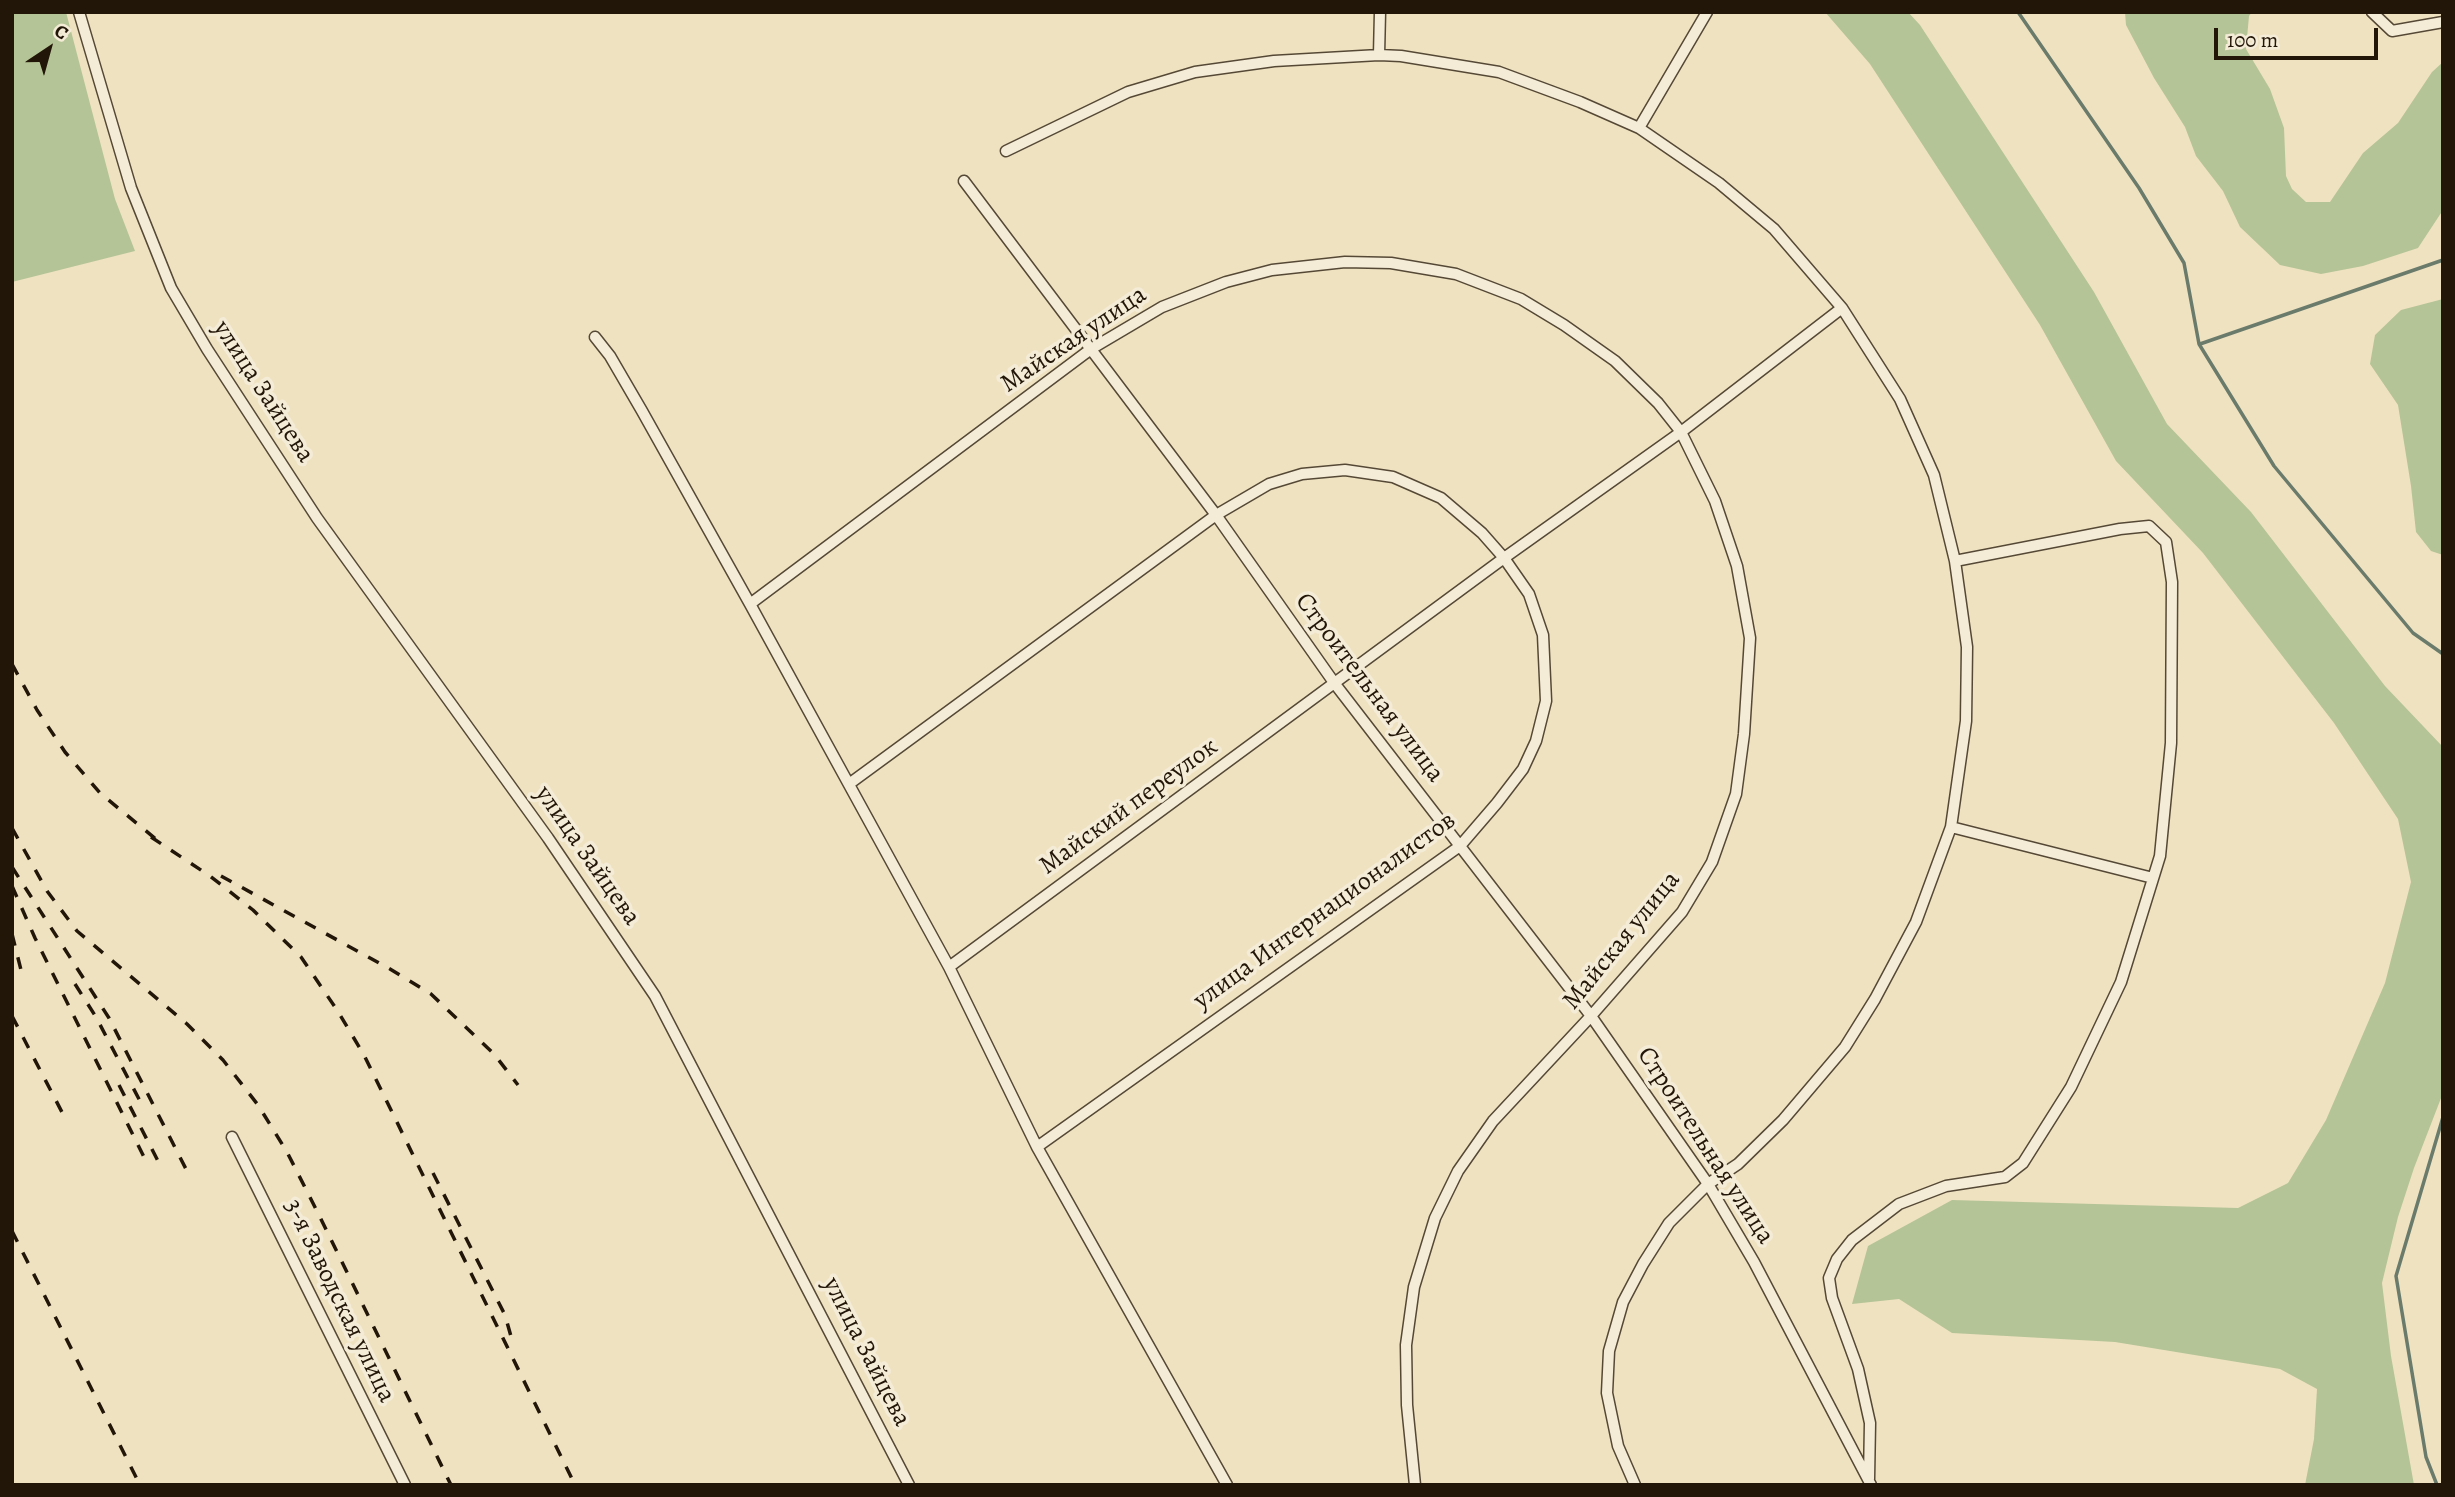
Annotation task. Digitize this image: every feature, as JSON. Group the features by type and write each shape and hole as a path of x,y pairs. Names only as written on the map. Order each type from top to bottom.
{"street":[{"name":"улица Зайцева","path":"79,12 131,188 171,288 207,349 317,518 548,838 655,996 909,1485"},
{"path":"1378,55 1381,12"},
{"path":"1639,128 1707,12"},
{"path":"2372,12 2392,31 2443,22"},
{"path":"1006,151 1128,92 1195,72 1275,61 1378,55 1499,72 1580,102 1639,128 1719,183 1774,229 1842,308 1899,399 1934,475 1955,561 1968,646 1966,721 1951,827 1916,922 1875,999 1845,1047 1783,1120 1738,1164 1708,1184 1669,1223 1623,1302 1609,1351 1607,1392 1618,1446 1635,1485"},
{"name":"Строительная улица","path":"964,181 1216,515 1335,684 1591,1016 1708,1184 1754,1262 1870,1483"},
{"name":"Майская улица","path":"750,604 1091,349 1162,307 1226,282 1272,270 1345,262 1391,263 1456,274 1521,299 1615,361 1658,403 1681,432 1715,501 1737,566 1750,638 1744,734 1736,794 1712,862 1682,912 1591,1016 1493,1121 1458,1171 1436,1218 1414,1287 1406,1345 1407,1405 1415,1485"},
{"name":"Майский переулок","path":"949,967 1504,558 1681,432 1842,308"},
{"path":"595,337 610,356 642,411 750,604 949,967 1037,1147 1227,1485"},
{"name":"улица Интернационалистов","path":"849,785 1216,515 1269,484 1302,474 1345,470 1381,475 1441,498 1482,533 1504,558 1529,594 1543,635 1546,701 1536,741 1523,769 1460,846 1037,1147"},
{"path":"1870,1483 1870,1423 1858,1369 1832,1298 1829,1278 1837,1259 1852,1240 1899,1204 1946,1185 2005,1177 2022,1163 2071,1087 2122,982 2160,856 2171,743 2172,582 2166,542 2149,526 2120,528 1955,561"},
{"path":"1951,827 2153,878"},
{"name":"3-я Заводская улица","path":"232,1137 405,1485"}],"green space":[{"path":"12,12 66,12 115,199 135,251 12,282 14,105"},
{"path":"1825,12 1908,12 1920,25 2094,292 2167,424 2251,512 2385,686 2443,747 2443,1093 2398,1217 2382,1283 2391,1356 2414,1485 2305,1485 2314,1439 2317,1389 2280,1369 2115,1342 1952,1333 1899,1299 1852,1304 1868,1246 1952,1200 2238,1208 2288,1183 2326,1120 2385,983 2411,882 2398,819 2334,723 2203,553 2116,461 2040,325 1870,64"},
{"path":"2125,12 2252,12 2249,16 2246,49 2270,89 2284,128 2286,176 2292,189 2306,202 2330,202 2363,153 2398,123 2432,72 2443,62 2443,210 2418,248 2363,266 2321,274 2280,265 2240,227 2223,191 2196,156 2185,127 2154,78 2126,25"},
{"path":"2443,299 2443,555 2431,551 2416,532 2398,405 2370,364 2375,335 2401,310"}],"waterway":[{"path":"2018,12 2139,188 2184,263 2199,344 2274,466 2413,633 2443,654"},
{"path":"2200,344 2443,260"},
{"path":"2437,1485 2426,1457 2396,1276 2443,1117"}],"railway":[{"path":"12,664 37,710 65,752 100,793 157,840"},
{"path":"12,828 47,891 77,931 187,1024 223,1060 258,1105 287,1152 319,1215 451,1485"},
{"path":"151,837 210,876 253,910 301,957 337,1010 364,1055 575,1485"},
{"path":"12,867 109,1018 187,1171"},
{"path":"221,876 431,994 494,1054 518,1085"},
{"path":"12,886 35,938 148,1165"},
{"path":"12,934 22,974"},
{"path":"75,984 96,1017 140,1101"},
{"path":"12,1016 64,1116"},
{"path":"119,1085 158,1161"},
{"path":"433,1173 505,1315 512,1340"},
{"path":"12,1231 140,1485"}]}
